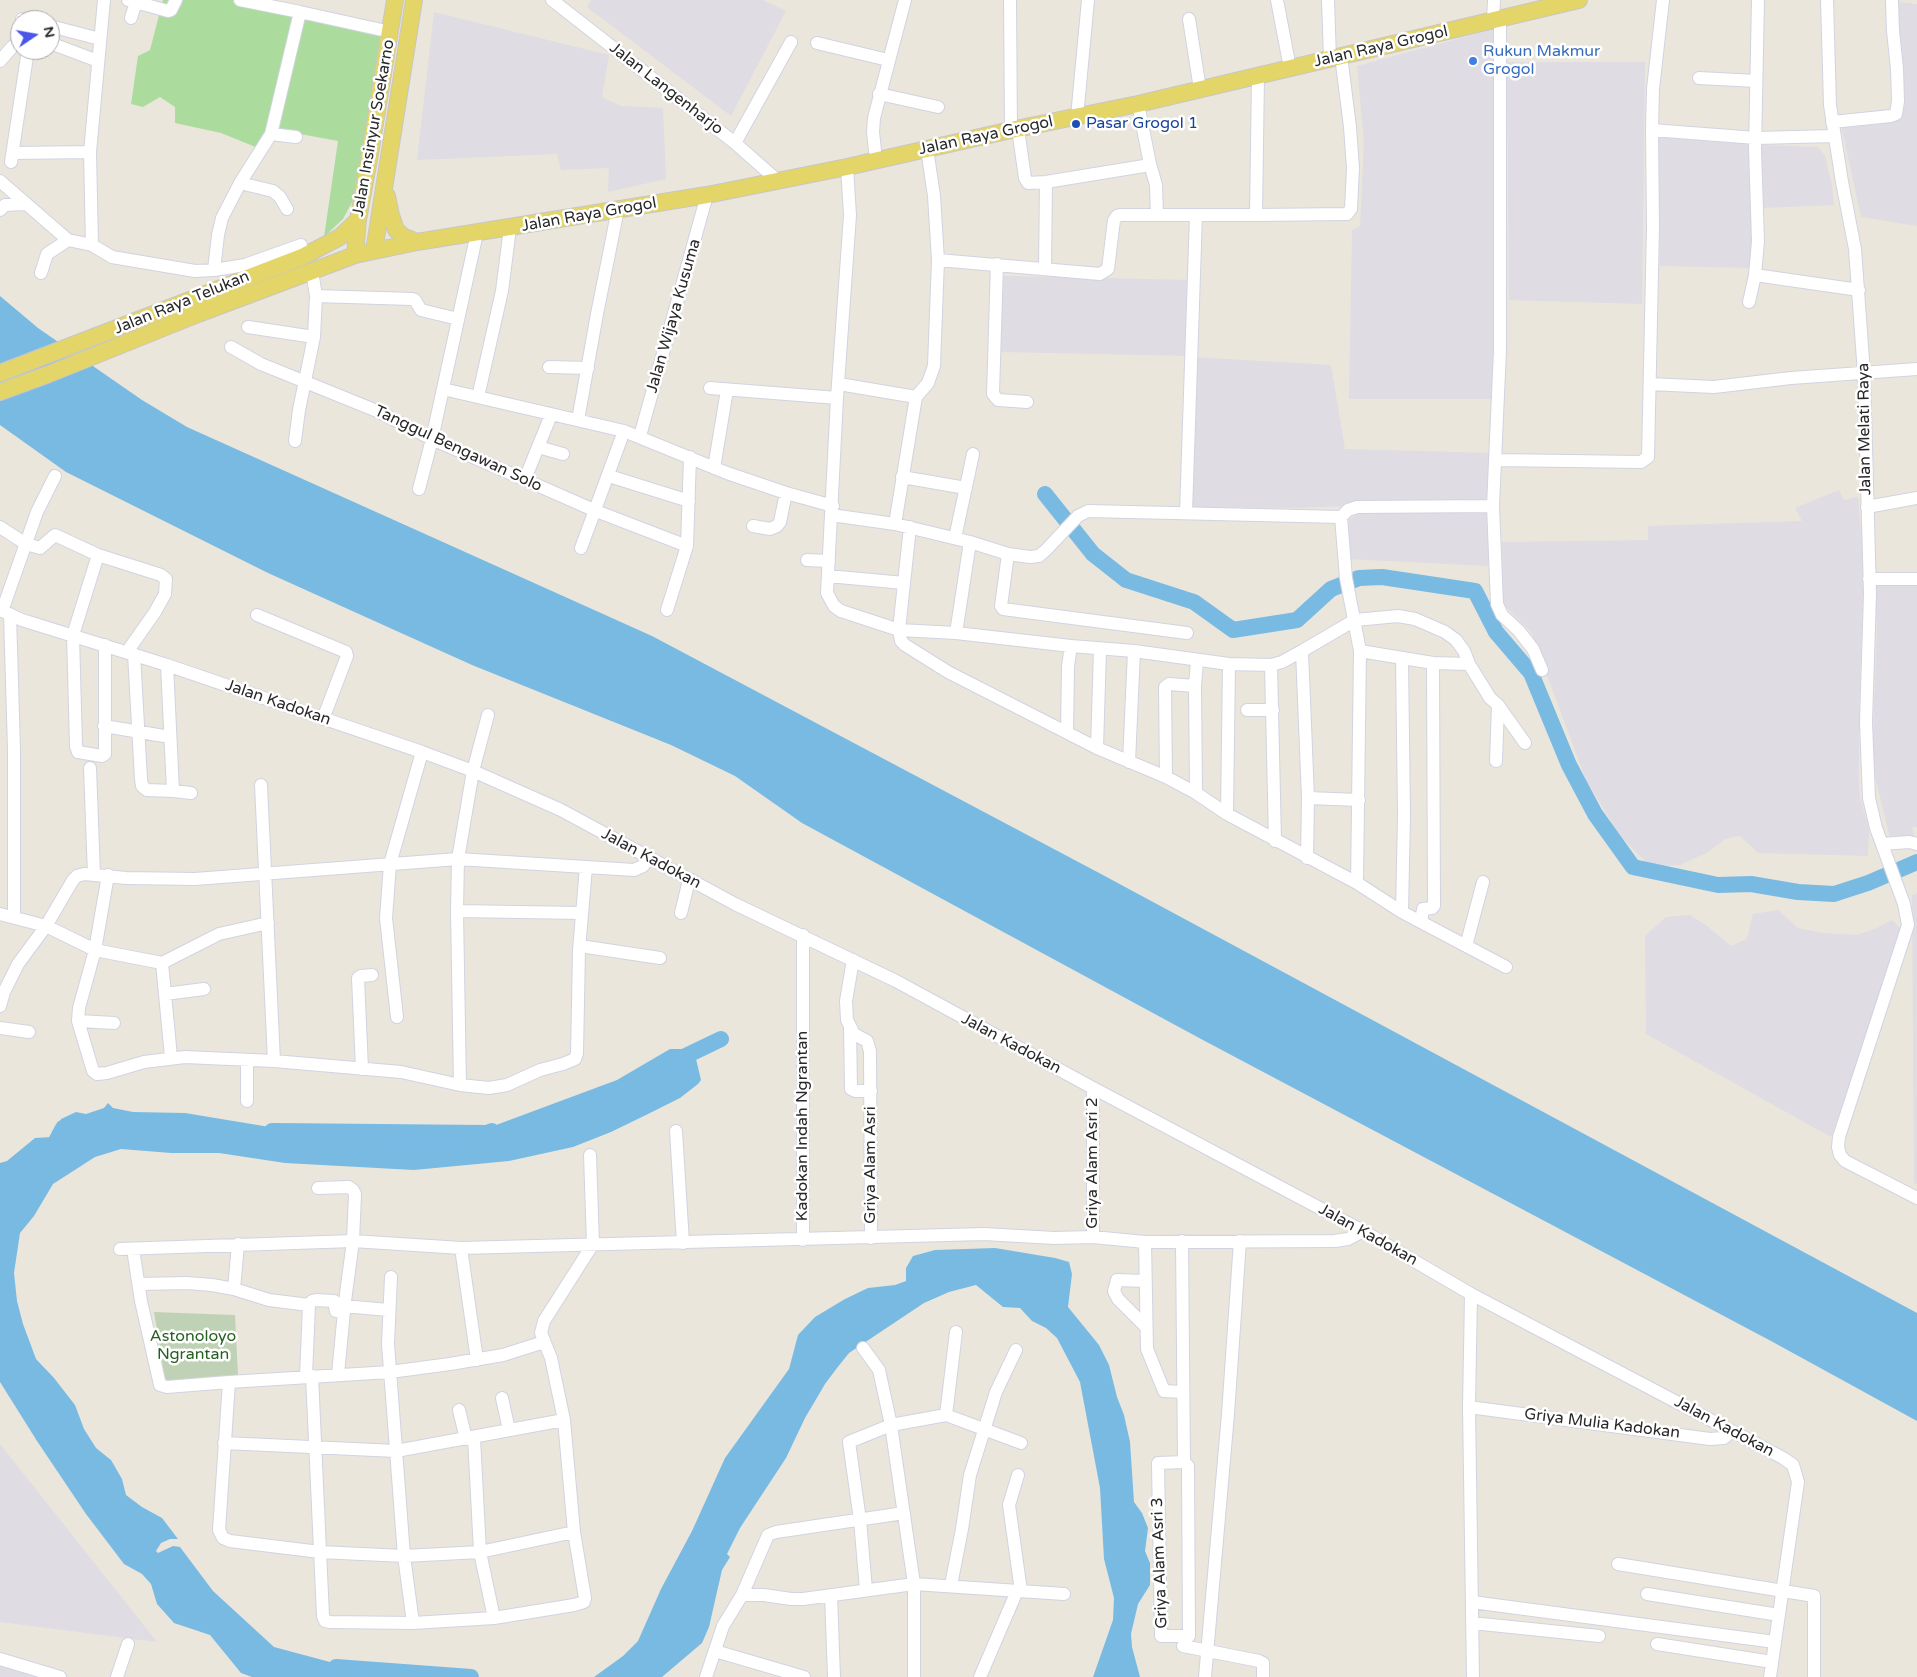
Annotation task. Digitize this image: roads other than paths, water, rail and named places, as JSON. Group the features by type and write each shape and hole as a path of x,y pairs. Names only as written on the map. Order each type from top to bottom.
{"main road":[{"name":"Jalan Insinyur Soekarno","path":"355,256 358,220 395,0"},
{"name":"Jalan Insinyur Soekarno","path":"374,251 414,0"},
{"name":"Jalan Raya Grogol","path":"374,251 418,242 708,195 847,167 1014,129 1138,104 1579,0"},
{"path":"406,47 390,33 396,28 407,27 410,24"},
{"path":"386,182 388,204 396,230 404,237 418,242"},
{"name":"Jalan Raya Telukan","path":"0,373 302,257 340,237 358,220"},
{"name":"Jalan Raya Telukan","path":"0,392 312,271 374,251"}],"street":[{"path":"92,245 90,152 104,0"},
{"path":"132,18 132,1 168,11 171,10 176,0"},
{"path":"240,0 390,33"},
{"name":"Jalan Langenharjo","path":"552,0 735,143 778,181"},
{"path":"876,160 873,125 879,94 905,0"},
{"path":"1010,0 1014,129 1026,182 1046,182 1150,164"},
{"path":"1077,117 1088,0"},
{"path":"1277,0 1290,68"},
{"path":"938,260 1100,274 1108,268 1114,220 1117,216 1347,214 1351,209 1353,168 1350,127 1336,58 1328,0"},
{"path":"1494,0 1496,19 1500,350 1494,506 1499,610 1528,642 1542,670"},
{"path":"1496,460 1644,461 1648,454 1653,228 1653,89 1663,0"},
{"path":"1749,302 1755,275 1758,241 1756,81 1758,0"},
{"name":"Jalan Melati Raya","path":"1827,0 1832,122 1842,182 1852,225 1859,290 1864,374 1869,642 1867,755 1871,812 1904,904 1908,925 1838,1147 1840,1155 1845,1161 1917,1198"},
{"path":"1832,122 1896,114 1898,101 1897,70 1892,0"},
{"path":"214,270 222,218 240,183 271,134 300,12"},
{"path":"1189,19 1200,89"},
{"path":"60,29 100,39"},
{"path":"735,143 791,42"},
{"path":"817,43 888,60"},
{"path":"60,47 98,61"},
{"path":"0,61 10,49"},
{"path":"27,60 12,158 90,152"},
{"path":"1256,216 1258,76"},
{"path":"1699,78 1756,81"},
{"path":"879,94 938,107"},
{"path":"1138,104 1156,185 1157,215"},
{"path":"1652,130 1756,138 1834,136"},
{"path":"271,134 296,137"},
{"path":"894,524 919,394 931,378 934,366 938,260 934,196 927,149"},
{"path":"847,167 850,215 837,398 827,593 834,606 841,611 899,630 956,633 1100,649 1134,650 1197,661 1270,665 1282,662 1354,620 1398,616 1415,619 1446,632 1456,640 1464,651 1485,692 1498,705 1526,742"},
{"path":"0,181 68,240 92,245 112,257 195,270 214,270 245,265 301,246"},
{"path":"1045,269 1046,182"},
{"path":"240,183 273,191 280,197 288,209"},
{"name":"Jalan Wijaya Kusuma","path":"640,436 708,195"},
{"path":"0,210 5,205 25,204"},
{"path":"578,420 618,209"},
{"path":"1186,512 1196,215"},
{"path":"478,397 502,291 510,228"},
{"path":"419,489 432,439 446,367 477,233"},
{"path":"41,273 47,254 68,240"},
{"path":"997,264 993,394 998,400 1027,402"},
{"path":"295,441 298,410 314,337 316,296 312,271"},
{"path":"1755,275 1859,290"},
{"path":"316,296 412,299 415,300 420,310 458,319"},
{"path":"248,327 314,337"},
{"name":"Tanggul Bengawan Solo","path":"231,347 261,364 377,411 432,439 596,511 687,546"},
{"path":"549,368 588,368"},
{"path":"1650,384 1714,387 1792,378 1917,370"},
{"path":"839,384 919,394"},
{"path":"710,388 837,398"},
{"path":"443,389 624,431 714,468 832,510 910,527 1008,554 1030,558 1039,556 1078,516 1088,511 1341,517 1348,510 1357,507 1494,506"},
{"path":"714,468 727,390"},
{"path":"525,479 551,415"},
{"path":"581,548 624,431"},
{"path":"538,447 563,454"},
{"path":"955,538 973,454"},
{"path":"667,610 687,546 690,457"},
{"path":"14,917 14,750 4,612 37,512 55,476"},
{"path":"609,476 689,501"},
{"path":"902,477 966,488"},
{"path":"753,526 770,528 777,526 780,522 786,493"},
{"path":"1867,507 1917,498"},
{"path":"1341,517 1346,578 1360,651 1357,884"},
{"path":"0,527 26,544 40,548 55,535 98,554 166,579 165,594 130,653 142,786 147,790 191,793"},
{"path":"910,527 899,630 900,638 905,645 948,672 1097,748 1166,776 1275,841 1357,884 1402,912 1506,967"},
{"path":"956,633 970,542"},
{"path":"98,554 74,635 76,746 78,752 104,755 105,645"},
{"path":"1008,554 1002,603 1003,609 1187,633"},
{"path":"807,560 829,561"},
{"path":"828,576 904,583"},
{"path":"1868,579 1917,579"},
{"name":"Jalan Kadokan","path":"4,612 22,620 167,665 422,752 473,771 561,810 689,880 896,981 1092,1088 1363,1231 1471,1294 1783,1458 1793,1466 1798,1482 1770,1677"},
{"path":"257,616 346,652 347,656 323,719"},
{"path":"1067,732 1068,666 1071,646"},
{"path":"1097,748 1100,649"},
{"path":"1129,762 1134,650"},
{"path":"1302,651 1308,798 1307,858"},
{"path":"1360,651 1432,663 1469,664"},
{"path":"1402,659 1404,815 1402,912"},
{"path":"1196,793 1195,686 1197,661"},
{"path":"1421,922 1423,909 1434,906 1432,663"},
{"path":"1227,814 1229,664"},
{"path":"167,665 173,791"},
{"path":"1270,665 1273,710 1275,841"},
{"path":"1166,776 1164,687 1169,684 1195,686"},
{"path":"1496,761 1498,705"},
{"path":"1247,710 1273,710"},
{"path":"460,1085 458,858 473,771 488,715"},
{"path":"104,726 170,737"},
{"path":"397,1017 386,918 390,864 422,752"},
{"path":"90,768 94,875"},
{"path":"261,785 274,1061"},
{"path":"1308,798 1359,800"},
{"path":"1882,844 1909,842 1917,844"},
{"path":"0,1006 10,978 46,926 77,876 196,879 458,858 634,870 643,866 648,858"},
{"path":"108,876 95,950 80,1001 78,1020 93,1071 97,1074 171,1057 274,1061 401,1072 460,1085 489,1088 507,1085 540,1070 575,1059 577,1053 580,946 586,867"},
{"path":"681,913 689,880"},
{"path":"1466,946 1483,882"},
{"path":"457,911 582,913"},
{"path":"0,914 46,926 95,950 162,963 219,934 268,923"},
{"name":"Kadokan Indah Ngrantan","path":"803,935 803,1240"},
{"path":"580,946 660,958"},
{"name":"Griya Alam Asri","path":"853,960 846,1013 850,1028 851,1088 855,1091 870,1091"},
{"path":"162,963 171,1057"},
{"path":"362,1069 358,978 372,975"},
{"path":"165,994 204,990"},
{"path":"78,1020 114,1023"},
{"path":"0,1028 28,1032"},
{"name":"Griya Alam Asri","path":"850,1028 854,1034 869,1045 871,1238"},
{"path":"247,1060 247,1101"},
{"name":"Griya Alam Asri 2","path":"1092,1088 1094,1237"},
{"path":"676,1131 683,1244"},
{"path":"388,1310 336,1311 332,1300 316,1300 312,1301 309,1305 309,1376 316,1449 323,1616 325,1621 413,1623 494,1618 584,1602 585,1598 574,1532 564,1420 551,1358 544,1342 541,1328 593,1244 590,1155"},
{"path":"318,1188 342,1186 354,1190 353,1242 338,1374"},
{"path":"120,1249 353,1242 461,1248 593,1244 683,1244 984,1234 1054,1238 1094,1237 1145,1242 1335,1241 1348,1239 1363,1231"},
{"name":"Griya Alam Asri 3","path":"1182,1241 1184,1462 1188,1466 1189,1636 1162,1636 1158,1463 1184,1462"},
{"path":"1205,1677 1228,1414 1240,1241"},
{"path":"1145,1242 1147,1349 1163,1389 1166,1392 1183,1392"},
{"path":"234,1289 238,1244"},
{"path":"461,1248 477,1360"},
{"path":"133,1249 160,1384 167,1387 390,1372 477,1360 544,1342"},
{"path":"391,1277 387,1333 404,1556 413,1623"},
{"path":"1145,1281 1117,1280 1114,1291 1118,1299 1146,1327"},
{"path":"139,1284 187,1283 234,1289 269,1300 309,1305"},
{"path":"1471,1294 1469,1407 1473,1677"},
{"path":"946,1415 956,1332"},
{"path":"863,1348 878,1370 891,1425 914,1584 914,1677"},
{"path":"951,1585 970,1474 996,1392 1016,1350"},
{"path":"230,1382 219,1530 223,1538 230,1541 320,1552 404,1556 480,1552 574,1532"},
{"path":"502,1398 509,1430"},
{"name":"Griya Mulia Kadokan","path":"1469,1407 1710,1439 1724,1438 1732,1432"},
{"path":"459,1410 470,1438 480,1552 494,1618"},
{"path":"866,1590 860,1520 848,1442 891,1425 946,1415 1021,1443"},
{"path":"224,1443 316,1449 396,1451 564,1420"},
{"path":"980,1677 1019,1591 1009,1505 1018,1475"},
{"path":"706,1677 723,1626 742,1595 768,1535 776,1532 904,1513"},
{"path":"1618,1564 1814,1596 1814,1677"},
{"path":"742,1595 764,1595 791,1600 914,1584 1064,1594"},
{"path":"1647,1594 1779,1615"},
{"path":"831,1596 834,1677"},
{"path":"1472,1602 1775,1642"},
{"path":"1472,1623 1599,1636"},
{"path":"118,1677 128,1644"},
{"path":"1657,1644 1772,1662"},
{"path":"1183,1646 1207,1649 1261,1662 1263,1665 1263,1677"},
{"path":"714,1651 804,1677"},
{"path":"0,1659 60,1677"}],"water":[{"path":"0,296 38,328 142,400 187,427 652,636 1101,874 1917,1313 1917,1421 1771,1341 1201,1039 802,823 735,776 671,745 472,665 268,573 66,472 0,425"},
{"path":"670,1049 683,1049 696,1059 701,1080 698,1084 680,1098 611,1132 573,1147 509,1161 414,1170 285,1163 219,1153 171,1153 121,1149 95,1157 53,1184 34,1216 20,1233 14,1273 17,1301 23,1324 36,1359 75,1405 84,1429 96,1448 111,1460 122,1479 126,1495 162,1518 178,1539 170,1539 161,1543 156,1551 158,1553 173,1546 180,1547 213,1591 274,1647 386,1677 252,1677 241,1673 210,1635 174,1623 157,1604 151,1584 142,1574 124,1564 86,1514 0,1382 0,1163 7,1161 35,1138 52,1137 54,1135 52,1131 55,1129 69,1130 69,1126 60,1123 61,1119 76,1112 86,1114 104,1108 108,1103 113,1108 133,1112 185,1113 324,1136 423,1140 457,1136 488,1128 617,1080"},
{"path":"995,1248 1069,1262 1072,1274 1068,1307 1099,1345 1109,1365 1130,1442 1134,1502 1142,1513 1148,1528 1145,1551 1150,1563 1150,1585 1138,1604 1131,1634 1132,1647 1140,1677 1093,1677 1113,1620 1114,1598 1104,1559 1100,1488 1080,1382 1057,1338 1046,1328 1032,1321 1020,1308 1003,1307 976,1285 949,1292 924,1303 849,1353 837,1368 825,1384 805,1418 786,1458 740,1528 727,1554 730,1557 722,1570 709,1627 702,1643 662,1677 594,1677 623,1656 638,1641 661,1589 692,1531 725,1458 789,1369 798,1335 815,1317 845,1299 868,1288 895,1285 906,1281 906,1268 913,1256 935,1250"}],"waterway":[{"path":"1045,494 1093,554 1126,580 1194,602 1233,630 1297,620 1331,589 1359,578 1382,577 1475,591 1496,632 1531,673 1569,765 1595,814 1633,867 1718,885 1751,884 1798,892 1834,894 1868,883 1917,862"},
{"path":"669,1064 721,1039"},
{"path":"52,1149 63,1128 90,1129"},
{"path":"272,1131 487,1133 492,1131"},
{"path":"336,1667 471,1677"}],"place":[{"name":"Rukun Makmur Grogol","path":"1473,61"},
{"name":"Pasar Grogol 1","path":"1076,124"}],"park label":[{"name":"Astonoloyo Ngrantan","path":"193,1346"}]}
